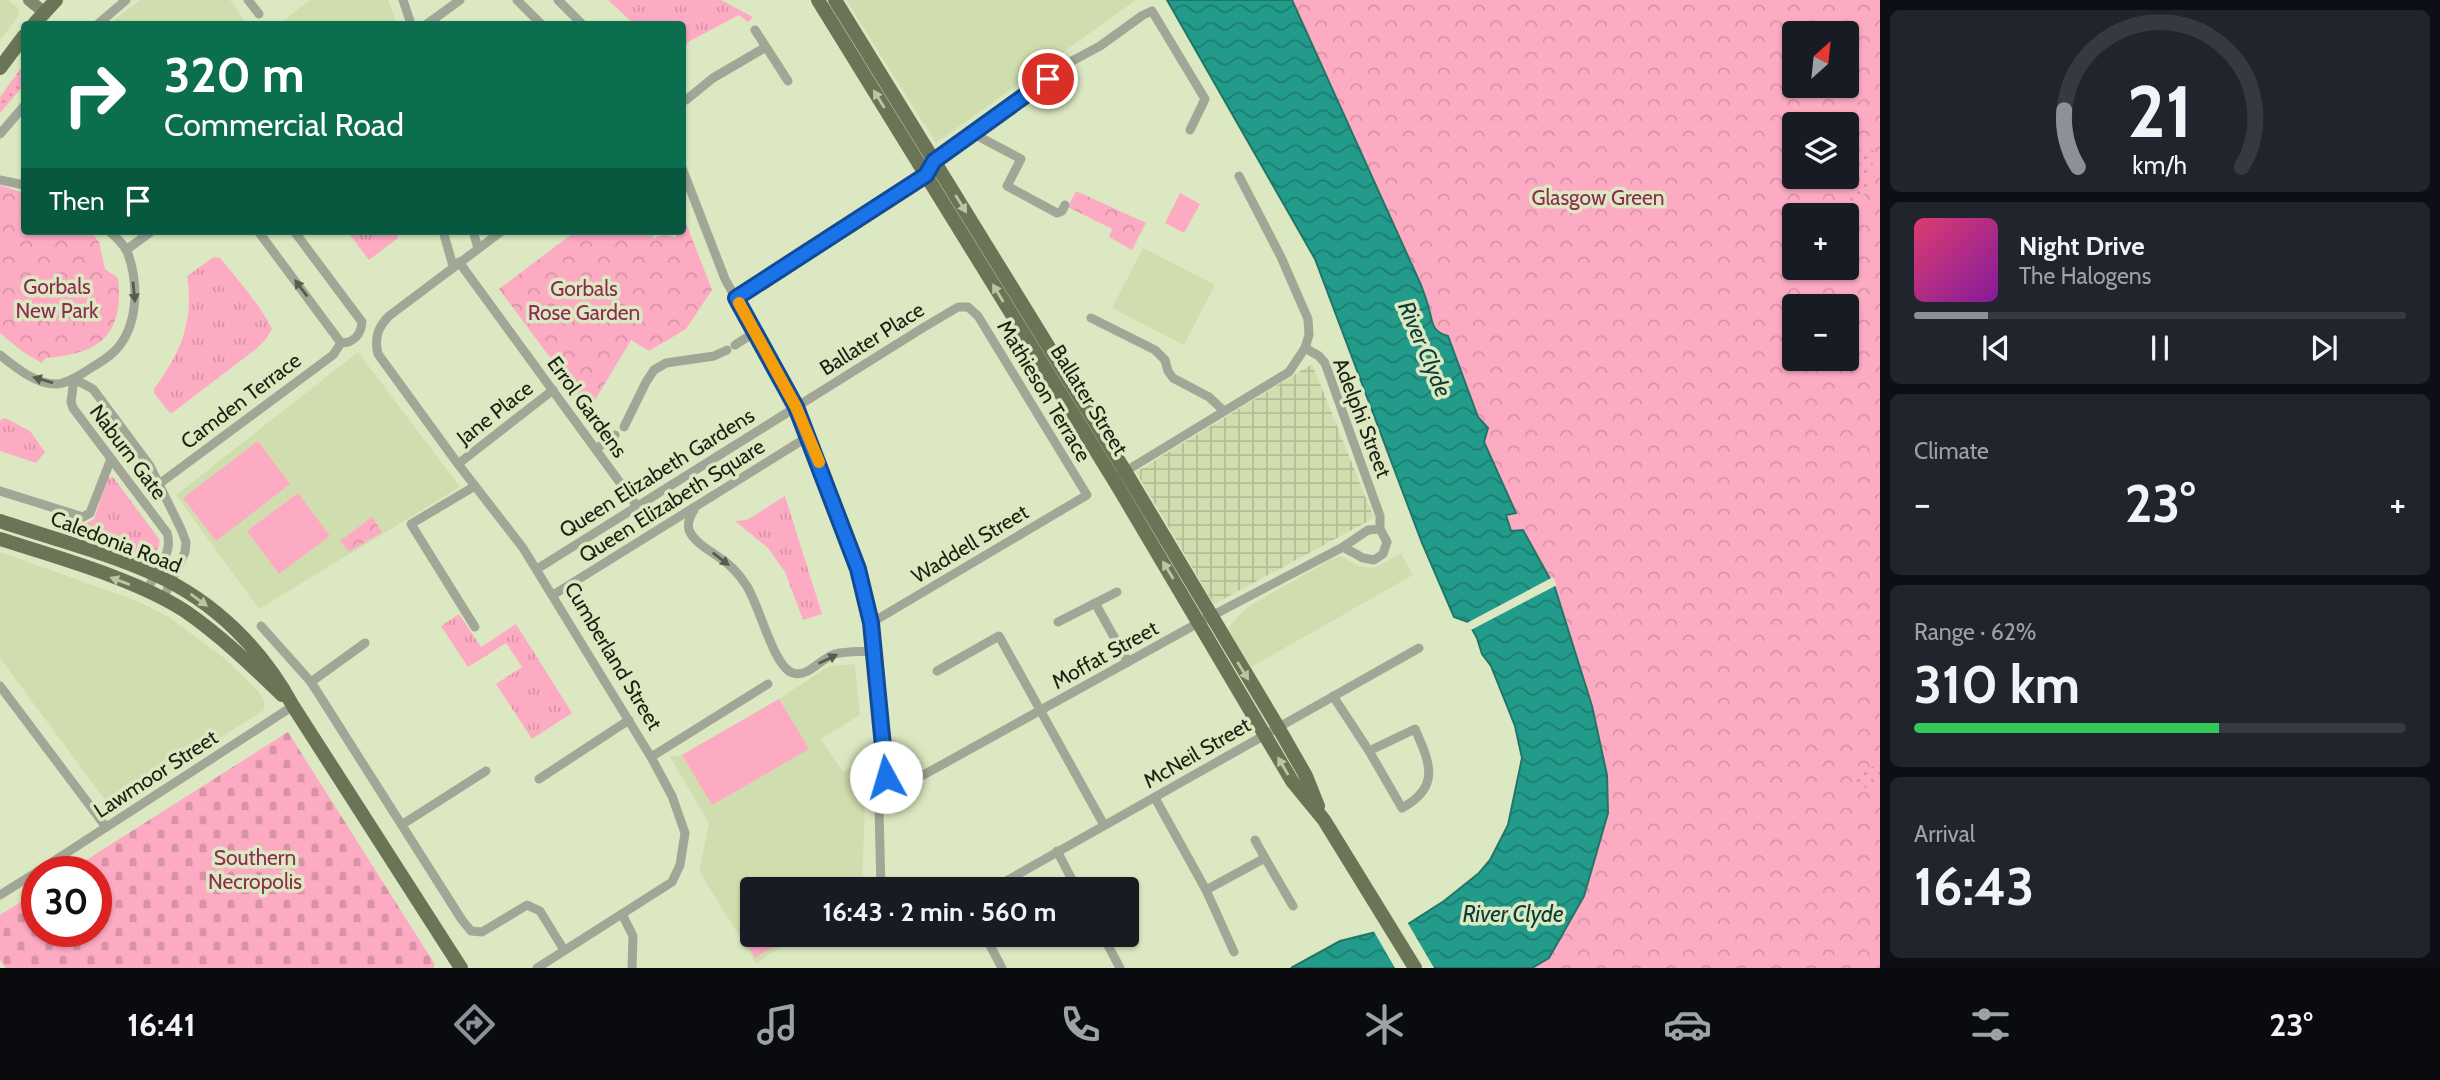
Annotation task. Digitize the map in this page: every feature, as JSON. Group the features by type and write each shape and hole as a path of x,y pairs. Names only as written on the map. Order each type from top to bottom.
{"main road":[{"path":"36,21 56,0"},
{"name":"Ballater Street","path":"818,0 926,175 1063,384"},
{"name":"Ballater Street","path":"835,0 934,161 1063,384 1205,620 1292,781 1324,820 1415,968"},
{"path":"0,68 21,40"},
{"name":"Caledonia Road","path":"0,521 155,574 218,614 243,637 278,679 461,968"},
{"name":"Caledonia Road","path":"0,539 146,591 183,610 217,635 293,706"},
{"name":"Ballater Street","path":"1205,620 1278,727 1306,776 1324,820"}],"street":[{"path":"29,0 44,12"},
{"path":"101,21 126,0"},
{"path":"248,0 259,15"},
{"path":"402,0 410,21"},
{"path":"431,21 460,0"},
{"path":"517,0 538,21"},
{"path":"558,0 579,21"},
{"path":"736,298 926,175 934,161 1072,61 1100,46 1152,11 1205,99 1189,130"},
{"path":"755,30 788,81"},
{"path":"686,100 713,78 766,47"},
{"path":"0,134 21,110"},
{"path":"974,134 1021,159 1007,186 1057,213 1062,211 1065,205"},
{"name":"Adelphi Street","path":"1239,176 1281,257 1308,319 1309,335 1305,348 1325,363 1380,516 1380,529"},
{"path":"686,177 724,279 796,407 809,436 858,569 871,623 886,777 879,809 881,877"},
{"path":"0,180 21,184"},
{"path":"0,355 37,380 59,384 74,379 112,354 120,345 132,320 135,305 126,250 113,235"},
{"path":"126,250 147,235"},
{"path":"261,235 341,343"},
{"name":"Camden Terrace","path":"159,484 333,355 341,343 356,338 362,322 297,235"},
{"name":"Errol Gardens","path":"445,235 456,264 553,390 637,506"},
{"path":"474,235 478,248"},
{"path":"456,264 496,235"},
{"name":"Cumberland Street","path":"456,264 382,323 376,344 380,359 537,569 651,757 681,817 685,846 681,865 673,882 537,968"},
{"name":"Ballater Place","path":"796,407 958,307 968,307"},
{"name":"Mathieson Terrace","path":"968,307 978,316 1087,495"},
{"path":"1091,318 1155,350 1165,360 1173,378 1209,397 1224,411"},
{"path":"624,428 654,370 666,363 714,356 755,332"},
{"path":"1119,475 1289,372 1305,348"},
{"name":"Naburn Gate","path":"146,591 169,550 167,533 73,408 71,402 74,379 93,389 150,466 186,542 180,565 163,599"},
{"name":"Jane Place","path":"458,464 553,390"},
{"name":"Queen Elizabeth Gardens","path":"537,569 796,407"},
{"path":"596,449 615,435"},
{"name":"Queen Elizabeth Square","path":"553,596 809,436"},
{"path":"0,491 83,517 90,513 111,459"},
{"path":"475,486 411,524 475,627"},
{"name":"Waddell Street","path":"871,623 1087,495"},
{"path":"695,507 690,517 689,530 694,538 728,564 748,587 767,637 788,670 794,674 805,673 836,654 873,651"},
{"path":"1343,547 1363,558 1374,560 1383,554 1387,542 1380,529"},
{"name":"Moffat Street","path":"884,792 898,789 1343,547 1368,530 1380,529"},
{"path":"1058,622 1117,592"},
{"path":"1095,603 1128,662"},
{"path":"261,626 312,682 471,931 482,932 527,905 540,911 564,950"},
{"path":"937,671 999,636 1104,825"},
{"path":"312,682 365,643"},
{"name":"McNeil Street","path":"1012,877 1419,648"},
{"path":"651,757 768,684"},
{"path":"0,686 106,827"},
{"path":"1333,696 1402,808 1417,800 1429,784 1429,761 1415,729 1369,751"},
{"name":"Lawmoor Street","path":"62,856 293,706"},
{"path":"539,779 629,720"},
{"path":"402,824 486,771"},
{"path":"1155,798 1206,890 1234,952"},
{"path":"1255,840 1293,906"},
{"path":"1056,851 1070,877"},
{"path":"1206,890 1265,858"},
{"name":"Lawmoor Street","path":"0,895 21,882"},
{"path":"622,914 633,936 632,968"},
{"path":"991,947 1002,968"},
{"path":"1109,947 1120,968"}],"shaded area":[{"path":"0,0 8,0 19,9 18,17 0,40"},
{"path":"140,0 230,0 245,21 113,21"},
{"path":"310,0 388,0 396,21 283,21"},
{"path":"846,0 1136,0 936,143"},
{"path":"1143,248 1215,285 1184,345 1112,308"},
{"path":"358,352 460,487 259,609 176,495"},
{"path":"1312,364 1374,518 1214,604 1136,472"},
{"path":"0,552 137,601 169,617 224,658 258,691 264,700 264,710 111,808 0,658"},
{"path":"1401,553 1413,575 1251,667 1228,628 1247,607 1332,559 1340,556 1359,566 1374,568"},
{"path":"855,664 860,715 821,739 843,772 865,760 862,877 740,877 740,937 699,871 709,823 670,757 682,755 779,699 829,666"},
{"path":"746,947 781,947 756,963"}],"green space":[{"path":"608,0 721,0 753,17 748,22 739,15 686,44 686,21 631,21"},
{"name":"Glasgow Green","path":"1292,0 1880,0 1880,968 1533,968 1549,957 1521,532 1511,531 1506,515 1516,513 1484,442 1488,428 1478,417 1448,337 1434,328 1430,312"},
{"path":"21,68 21,88 0,113 0,97"},
{"path":"1860,143 1877,153 1870,171 1871,183 1858,203 1846,203 1846,189 1859,189"},
{"name":"Gorbals New Park","path":"0,185 21,192 21,235 93,235 99,242 105,269 118,278 119,298 112,327 94,346 80,352 45,358 42,363 0,333"},
{"path":"1076,191 1146,223 1132,250 1109,237 1112,229 1068,207"},
{"path":"1180,193 1200,204 1184,233 1165,223"},
{"name":"Gorbals Rose Garden","path":"686,223 712,290 686,329 649,351 631,340 589,410 499,289 571,235 654,235 652,239 668,235 676,238 676,235 686,235"},
{"path":"350,235 397,235 398,238 369,260"},
{"path":"214,257 220,258 241,283 272,329 256,349 172,413 154,393 154,389 172,362 183,336 189,308 187,276"},
{"path":"5,418 30,431 45,452 36,463 0,451 0,420"},
{"path":"258,441 290,484 216,541 183,498"},
{"path":"113,477 159,539 158,549 148,558 144,559 71,534 75,522 85,524 94,519 108,478"},
{"path":"298,493 330,536 279,574 247,531"},
{"path":"785,496 822,614 803,620 785,572 768,548 735,521 747,520"},
{"path":"372,517 382,532 349,552 340,541"},
{"path":"459,614 481,647 516,624 572,713 532,739 496,684 522,667 506,643 468,667 441,626"},
{"path":"779,699 809,749 712,805 682,755"},
{"name":"Southern Necropolis","path":"288,732 434,963 434,968 6,968 0,960 0,915 21,902 21,947 112,947 112,856 93,856"},
{"path":"1880,765 1880,785 1858,789 1854,771"},
{"path":"749,947 773,947 755,958"}],"water":[{"name":"River Clyde","path":"1167,0 1292,0 1421,285 1434,326 1438,332 1448,336 1478,417 1488,428 1484,442 1516,513 1506,515 1511,531 1523,530 1555,588 1592,706 1607,775 1608,813 1584,896 1549,958 1532,968 1291,968 1340,941 1408,924 1444,901 1479,873 1490,860 1508,825 1522,758 1515,726 1491,666 1482,654 1468,622 1454,617 1422,543 1315,259"}],"pier":[{"path":"1553,577 1557,585 1469,631 1465,624"},
{"path":"1406,920 1434,968 1395,968 1373,930"}],"slow traffic":[{"path":"739,303 796,407 819,462"}],"route":[{"path":"886,777 871,623 858,569 796,407 736,298 926,175 934,161 1048,79"}]}
